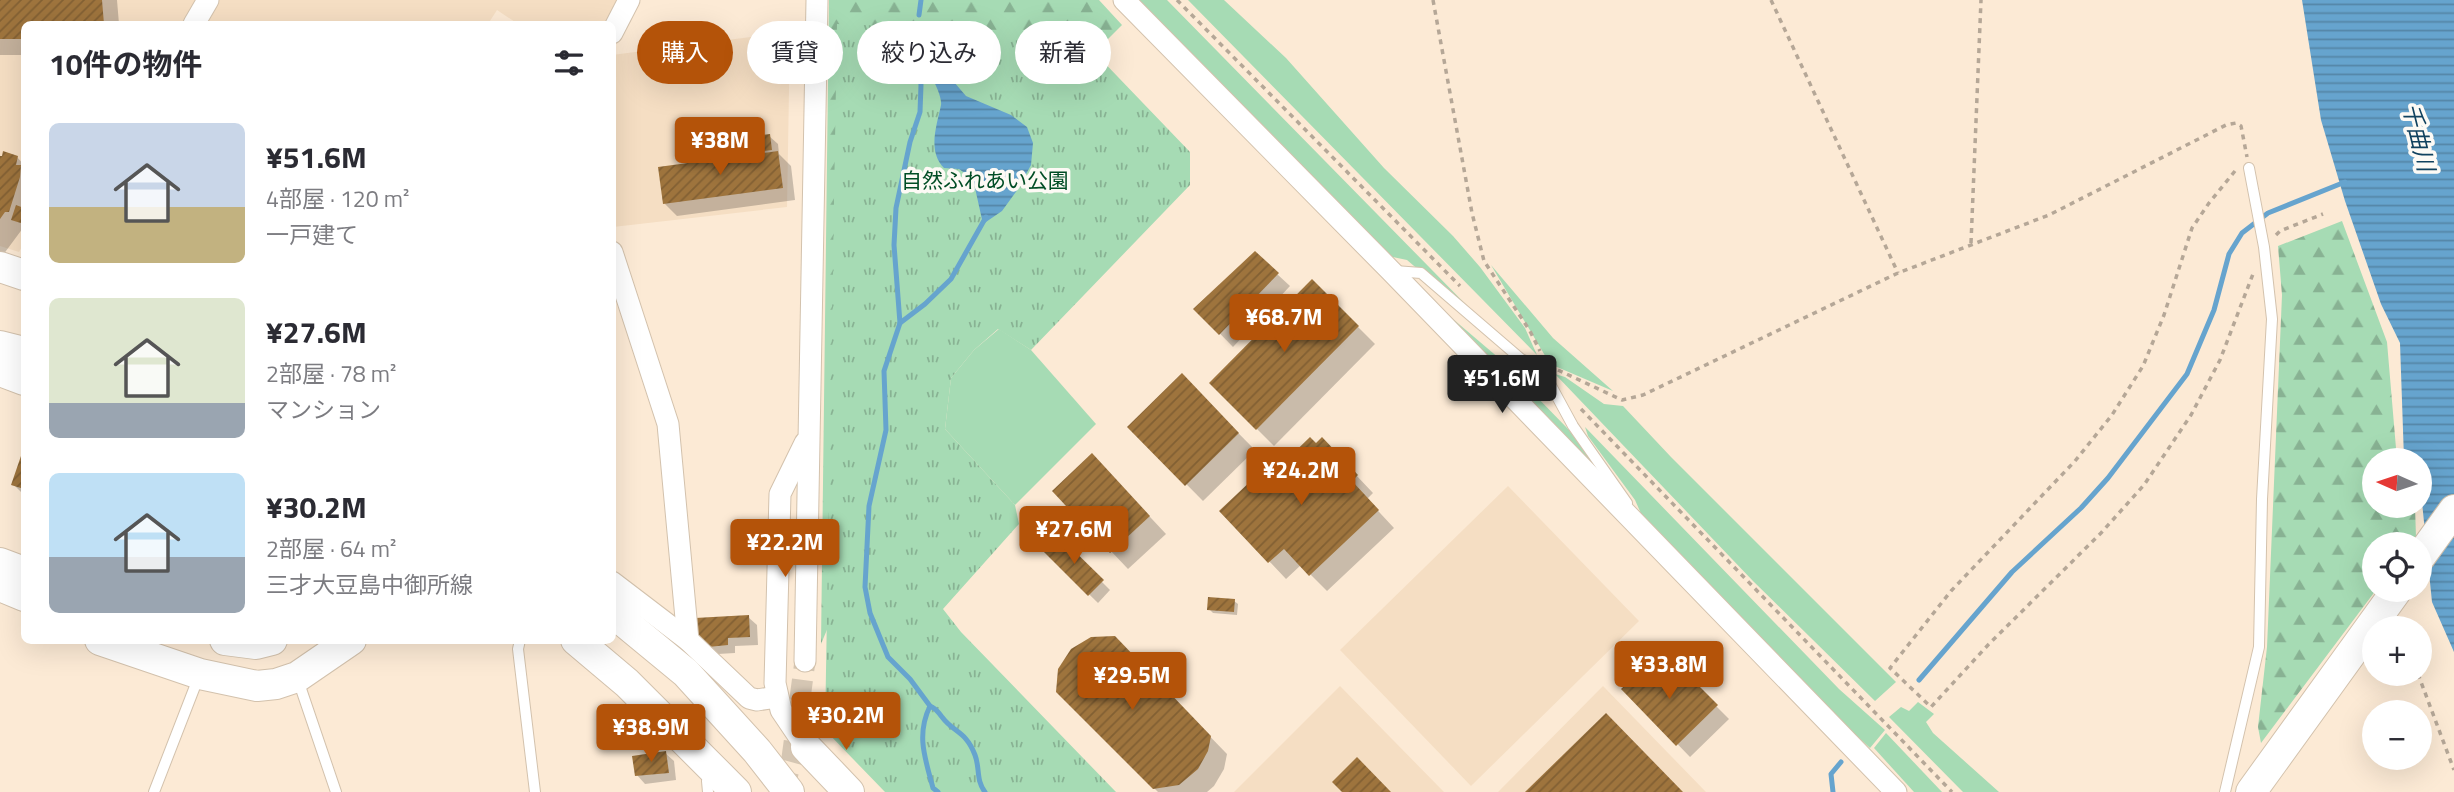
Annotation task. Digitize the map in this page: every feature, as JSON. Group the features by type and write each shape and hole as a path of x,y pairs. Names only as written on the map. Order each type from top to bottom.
{"main road":[{"path":"0,253 21,258"},
{"path":"0,267 21,274"},
{"path":"0,346 21,351"},
{"path":"0,371 21,379"},
{"path":"2432,540 2454,510"},
{"path":"0,563 21,571"},
{"path":"0,586 21,595"},
{"path":"2251,792 2388,602"},
{"path":"0,607 21,614"},
{"path":"616,615 685,673 757,751 789,792"},
{"path":"112,644 200,674 257,686 276,684 297,677 345,644"},
{"path":"153,644 190,658 255,671 285,665 314,653 326,644"},
{"path":"581,644 627,683 736,792"},
{"path":"806,747 849,792"}],"street":[{"path":"196,21 208,0"},
{"path":"616,25 629,0"},
{"path":"805,661 817,0"},
{"path":"1124,0 1896,792"},
{"path":"616,264 668,424 688,640"},
{"path":"806,747 787,720 777,697 775,682 780,494 808,435"},
{"path":"616,585 688,640 749,698 757,700 777,697"}],"lane":[{"path":"2225,792 2259,648 2262,499 2272,319 2264,247 2249,169"},
{"path":"1391,271 1421,273 1521,359 1542,369 1573,426 1626,501 1642,530"},
{"path":"519,644 535,792"},
{"path":"154,792 200,674"},
{"path":"297,677 336,792"}],"path":[{"path":"1433,0 1472,213 1484,261 1530,331 1544,360 1542,369 1553,368 1622,400 1643,395 1898,273 2049,215 2226,125 2236,123 2241,126 2249,169 2233,171 2192,228 2164,315 2143,366 2112,415 2076,461 1951,591 1891,668 1931,707 2101,533 2144,485 2191,415 2220,360 2264,247 2280,231 2323,214"},
{"path":"1770,0 1898,273"},
{"path":"1971,244 1981,0"},
{"path":"2422,686 2454,770"}],"shaded area":[{"path":"0,0 624,0 613,21 514,21 497,10 490,21 21,21 21,248 19,252 0,246"},
{"path":"747,38 747,84 789,84 787,207 616,227 616,54 637,52 637,84 733,84 733,39"},
{"path":"1508,486 1639,621 1471,786 1340,650"},
{"path":"1340,686 1444,792 1234,792"},
{"path":"1603,686 1706,792 1498,792"}],"green space":[{"path":"829,0 1099,0 1122,25 1111,36 1111,21 1015,21 1015,84 1056,84 821,644 828,84 843,84 843,21 829,21"},
{"path":"1134,0 1167,0 1485,324 1407,260 1388,256"},
{"path":"1188,0 1224,0 1286,58 1384,168 1453,236 1480,267 1525,328 1537,355"},
{"name":"自然ふれあい公園","path":"843,24 857,25 857,84 1001,84 1001,30 1015,31 1015,84 1111,84 1111,70 1190,152 1190,185 1031,350 998,329 974,350 951,378 945,429 1015,505 1019,524 943,609 961,632 1116,792 885,792 825,730 836,84 843,84"},
{"path":"2342,221 2387,342 2396,448 2362,448 2362,518 2415,518 2416,532 2362,532 2362,602 2367,602 2261,743 2258,727 2267,647 2282,295 2278,246"},
{"path":"1491,265 1553,338 1613,391 1550,364"},
{"path":"1420,291 1500,359 1569,430 1607,482"},
{"path":"999,329 1031,350 1096,424 1015,505 945,429 951,378 974,350"},
{"path":"1555,374 1565,377 1604,404 1623,406 1896,682 1875,701 1753,581"},
{"path":"1585,427 1839,689 1885,730 1870,748 1790,674 1643,518 1635,500 1588,436"},
{"path":"1918,702 1934,714 1926,722 1933,733 1999,792 1963,792 1889,717 1901,707 1909,711"},
{"path":"1886,733 1942,792 1914,792 1874,748"}],"water":[{"name":"千曲川","path":"2302,0 2454,0 2454,652 2432,602 2432,532 2425,532 2424,518 2432,518 2432,448 2404,448 2400,343 2381,304 2345,201 2321,120"},
{"path":"935,84 956,84 966,96 1011,115 1027,127 1033,143 1031,165 1018,189 1002,211 983,224 973,179 959,169 944,168 936,154 935,138 941,99"}],"building":[{"path":"0,0 102,0 104,21 21,21 21,39 0,39"},
{"path":"770,134 772,150 728,155 725,139"},
{"path":"3,151 18,156 16,165 21,165 9,212 5,212 0,219 0,156"},
{"path":"778,151 783,188 663,204 658,167"},
{"path":"16,205 21,207 21,223 11,220"},
{"path":"1255,251 1279,273 1219,335 1193,309"},
{"path":"1312,279 1359,326 1256,430 1209,383"},
{"path":"1182,373 1239,433 1185,486 1127,427"},
{"path":"1310,437 1316,443 1322,437 1358,475 1352,481 1379,510 1309,576 1284,549 1268,563 1219,511 1271,462 1277,469"},
{"path":"1092,453 1150,516 1110,553 1052,491"},
{"path":"21,456 21,488 11,485"},
{"path":"1059,536 1104,580 1088,596 1044,552"},
{"path":"1208,597 1235,599 1234,612 1207,610"},
{"path":"749,615 750,637 728,638 728,645 708,647 696,635 695,618"},
{"path":"1115,636 1211,736 1208,751 1198,769 1179,785 1153,789 1056,692 1058,669 1071,649 1091,637"},
{"path":"1654,658 1678,683 1687,674 1718,705 1676,746 1621,689"},
{"path":"1606,713 1683,792 1525,792"},
{"path":"666,751 669,773 635,776 632,756"},
{"path":"1357,757 1391,792 1342,792 1332,782"}],"waterway":[{"path":"919,15 921,0"},
{"path":"921,84 920,112 910,142 896,208 894,245 900,323 884,371 886,430 869,506 865,587 870,613 888,657 910,679 930,706 923,727 923,747 933,788 938,792"},
{"path":"1919,680 2012,572 2081,508 2108,478 2187,374 2214,310 2229,254 2242,233 2268,213 2345,182"},
{"path":"900,323 951,279 986,217"},
{"path":"930,706 968,741 975,755 980,783 985,792"},
{"path":"1833,792 1831,774 1841,762"}],"tunnel":[{"path":"783,792 792,758 805,661"}]}
